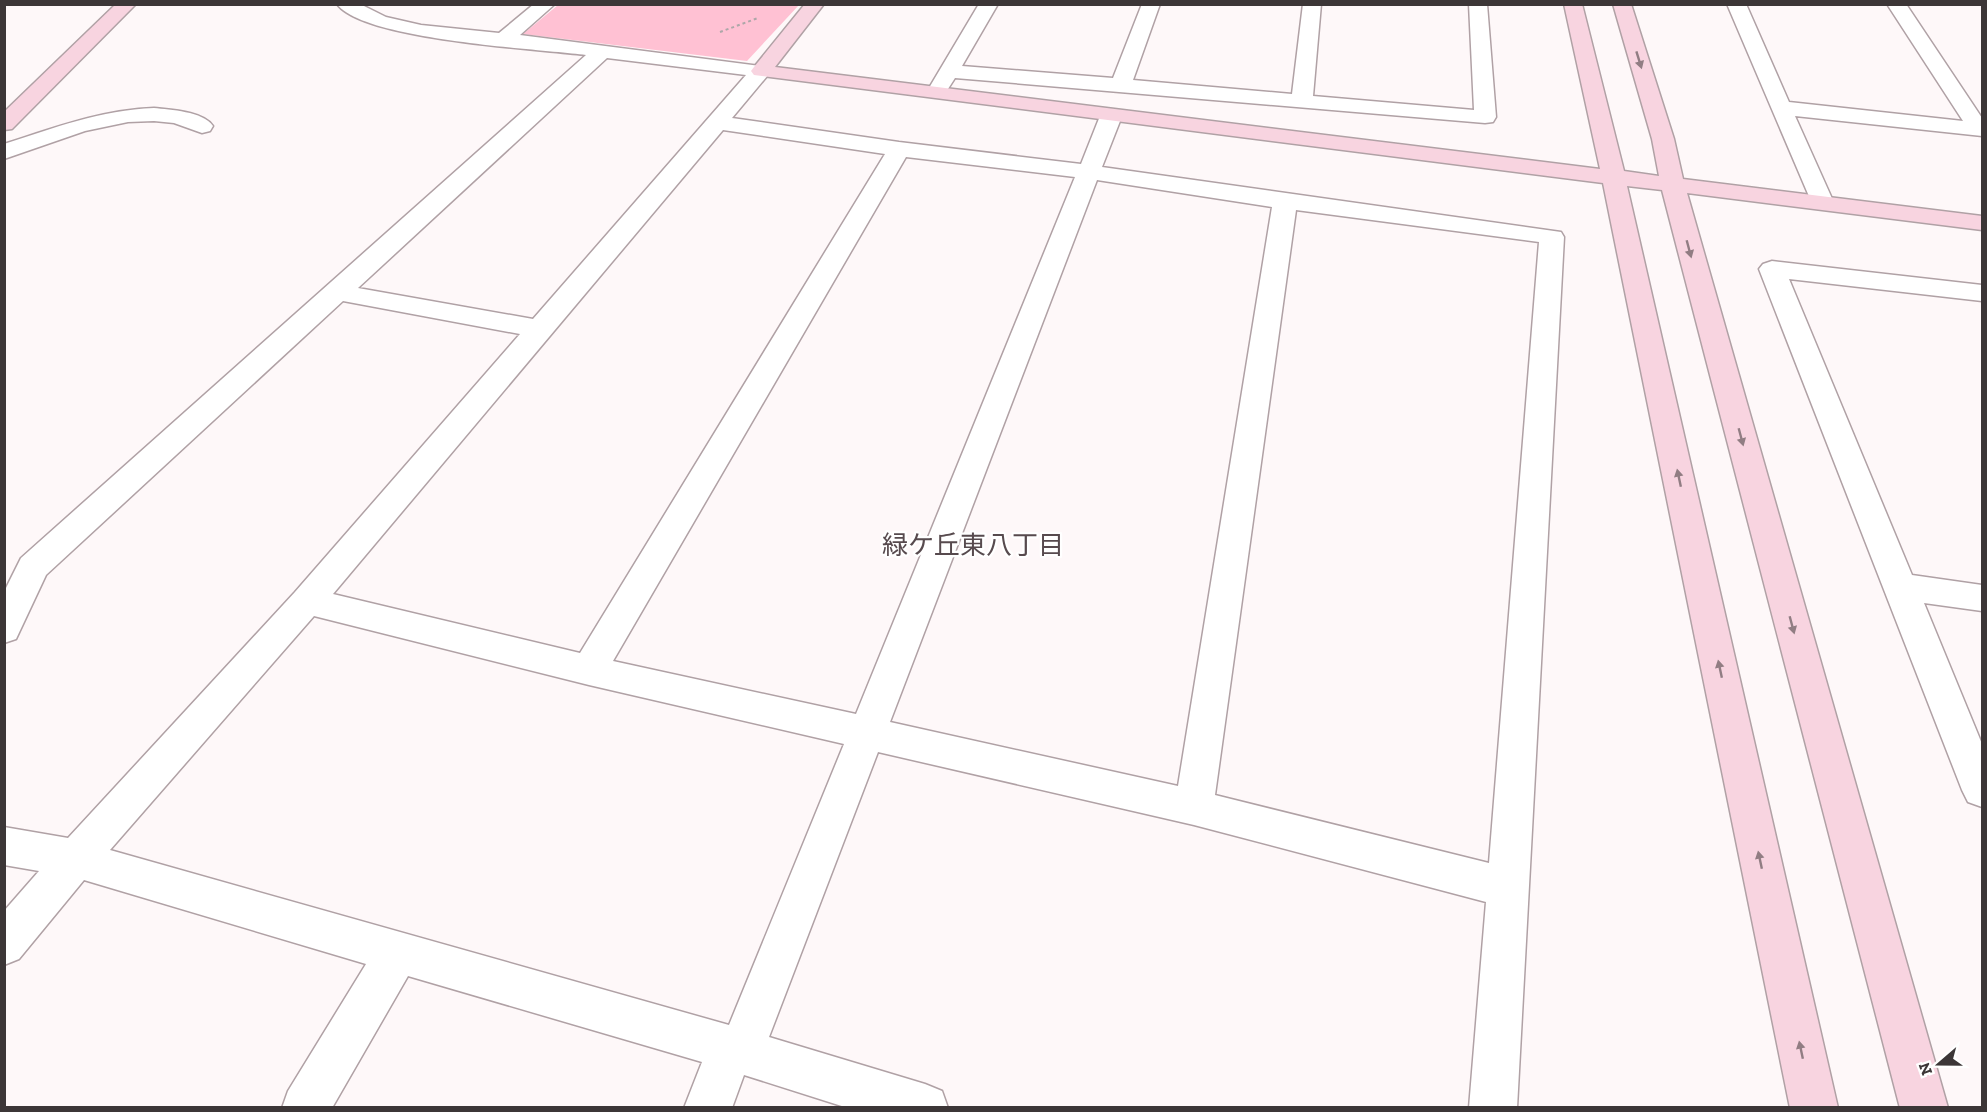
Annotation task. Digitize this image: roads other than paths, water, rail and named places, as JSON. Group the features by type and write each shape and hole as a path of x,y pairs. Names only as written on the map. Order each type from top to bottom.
{"street":[{"path":"4,124 128,4"},
{"path":"503,39 546,4"},
{"path":"4,944 76,858 307,601 761,71 815,4"},
{"path":"936,93 989,4"},
{"path":"1121,85 1151,4"},
{"path":"1302,101 1312,4"},
{"path":"949,71 1485,117 1479,4"},
{"path":"1573,4 1614,179 1814,1107"},
{"path":"1622,4 1663,139 1672,183 1924,1107"},
{"path":"1737,4 1822,203"},
{"path":"1896,4 1981,130"},
{"path":"358,7 392,24 503,39 1614,179 1672,183 1983,223"},
{"path":"4,629 33,567 603,51"},
{"path":"1781,108 1981,130"},
{"path":"4,152 129,114 182,116 202,126"},
{"path":"708,1107 735,1050 867,734 1111,116"},
{"path":"716,122 899,149 1090,172 1285,202 1417,217 1552,237 1493,1107"},
{"path":"589,670 899,149"},
{"path":"1194,807 1285,202"},
{"path":"1983,294 1772,269 1983,790"},
{"path":"337,292 541,329"},
{"path":"1900,586 1983,598"},
{"path":"307,601 589,670 1194,807 1508,888"},
{"path":"4,846 76,858 925,1107"},
{"path":"305,1107 398,952"}],"district":[{"name":"緑ケ丘東八丁目","path":"973,545"}]}
